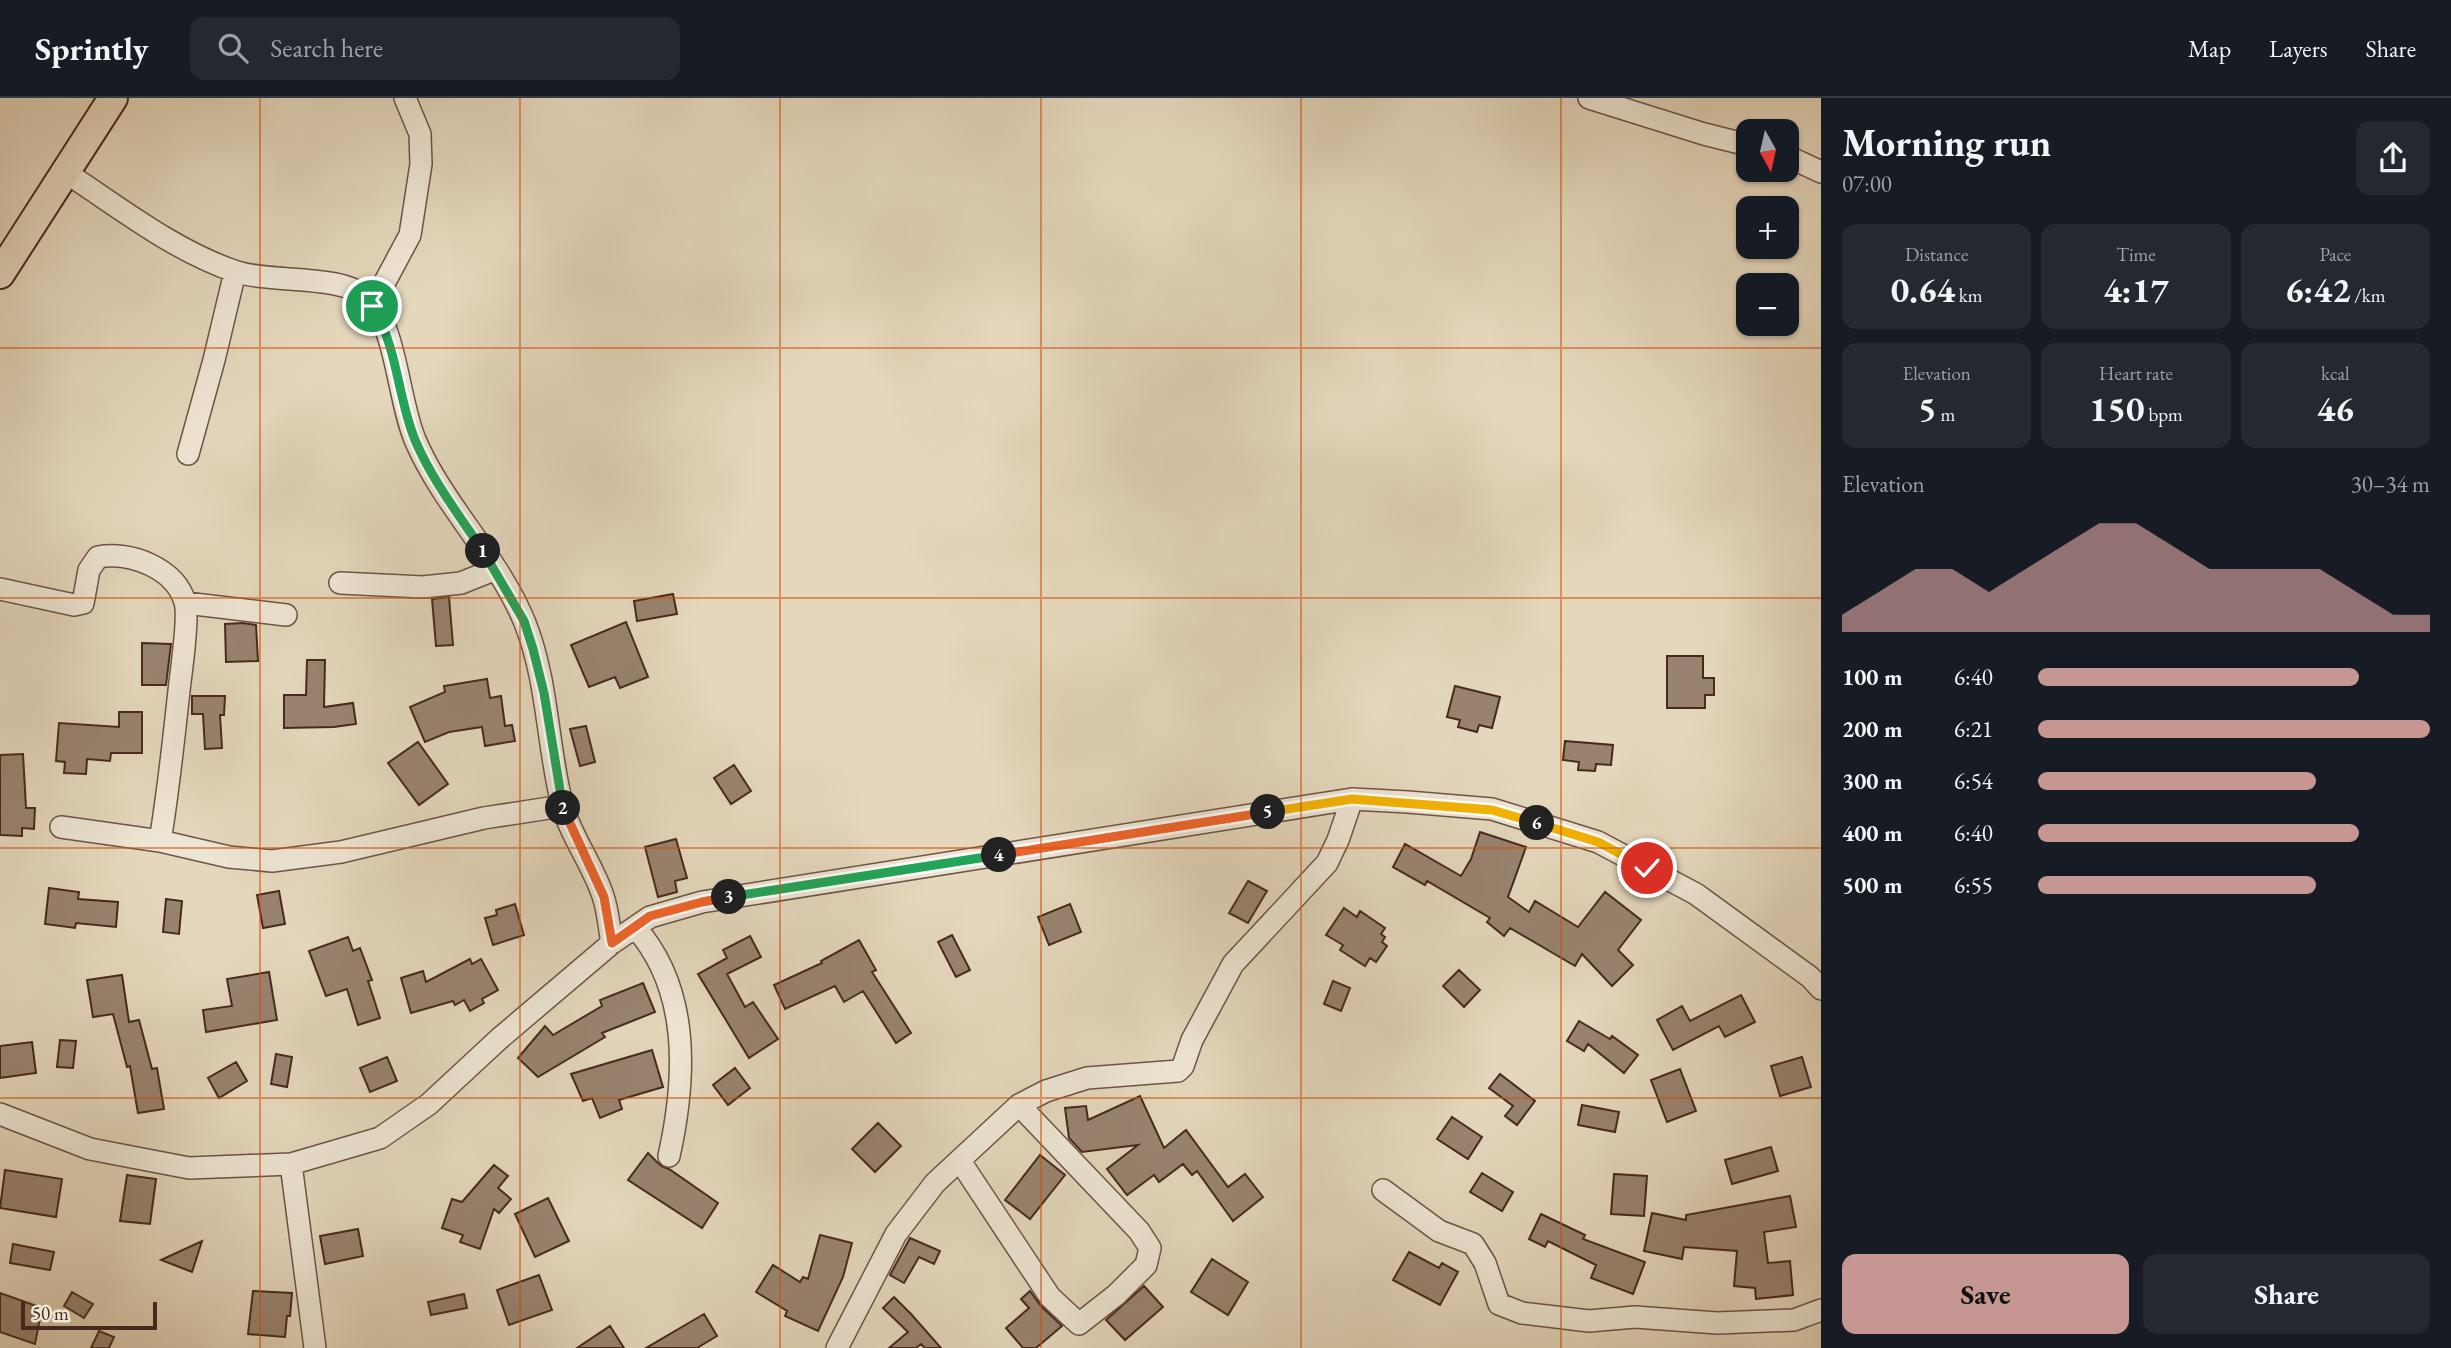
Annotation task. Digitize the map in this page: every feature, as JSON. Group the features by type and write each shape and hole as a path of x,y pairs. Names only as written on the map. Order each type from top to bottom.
{"main road":[{"path":"0,274 113,98"}],"street":[{"path":"372,306 411,235 421,164 420,134 405,98"},
{"path":"1589,98 1736,142"},
{"path":"1799,162 1821,172"},
{"path":"65,172 185,249 234,272 268,279 310,281 349,287 367,298 389,338 404,408 415,440 433,477 496,569 524,621 544,693 562,806 604,897 612,943"},
{"path":"188,454 214,360 234,272"},
{"path":"0,589 74,605 83,603 89,570 98,557 109,555 128,558 160,569 176,585 186,603 183,654 170,782 160,841"},
{"path":"340,583 424,587 461,583 496,569"},
{"path":"186,603 286,615"},
{"path":"837,1348 896,1234 935,1183 1019,1105 1046,1091 1087,1078 1178,1070 1183,1066 1192,1040 1233,964 1327,863 1352,799"},
{"path":"0,1114 90,1149 189,1168 291,1164 380,1139 429,1104 499,1039 612,943 650,916 702,902 1352,799 1492,810 1598,842 1696,894 1817,979"},
{"path":"61,827 160,841 229,857 272,861 341,852 484,818 562,806"},
{"path":"635,927 650,944 660,963 676,1008 682,1076 669,1156"},
{"path":"960,1161 1050,1297 1071,1319 1079,1324 1116,1295 1146,1265 1150,1248 1139,1231 1019,1105"},
{"path":"291,1164 315,1348"},
{"path":"1383,1190 1439,1231 1473,1244 1485,1263 1499,1304 1522,1313 1589,1321 1635,1317 1741,1323 1794,1320 1821,1310"}],"building":[{"path":"673,594 677,614 637,621 634,601"},
{"path":"449,597 453,645 436,646 432,599"},
{"path":"626,622 648,677 620,688 615,677 589,687 571,645"},
{"path":"225,624 256,625 258,661 226,662"},
{"path":"142,643 171,644 166,685 142,685"},
{"path":"1667,656 1703,656 1703,678 1714,678 1714,695 1705,695 1705,708 1667,708"},
{"path":"307,660 325,660 324,707 353,703 356,724 284,728 284,695 306,695"},
{"path":"487,679 490,698 501,696 505,726 512,725 515,741 485,746 482,727 449,732 425,742 410,707 445,692 444,686"},
{"path":"1455,686 1500,697 1492,728 1479,725 1477,732 1458,727 1460,720 1447,717"},
{"path":"192,696 225,696 224,715 220,715 222,748 205,749 203,714 192,714"},
{"path":"119,712 142,712 142,753 111,753 110,761 87,759 86,774 64,773 65,762 56,761 59,723 119,727"},
{"path":"586,726 595,762 580,766 570,729"},
{"path":"1565,741 1613,745 1611,765 1596,764 1595,771 1578,770 1579,762 1563,760"},
{"path":"418,742 448,784 419,805 388,763"},
{"path":"23,754 26,808 35,808 34,829 22,828 22,836 0,835 0,755"},
{"path":"734,765 751,791 731,804 714,778"},
{"path":"1480,832 1526,847 1508,897 1529,912 1535,901 1578,927 1605,892 1641,920 1618,950 1633,965 1612,986 1582,954 1575,966 1510,928 1504,936 1487,922 1490,918 1427,881 1425,885 1393,867 1405,844 1461,876 1471,859"},
{"path":"676,839 687,878 675,881 677,892 658,897 645,847"},
{"path":"1248,881 1267,891 1248,923 1229,913"},
{"path":"49,888 79,892 78,899 118,902 116,927 76,923 75,928 45,924"},
{"path":"279,891 285,924 263,928 257,895"},
{"path":"166,899 182,901 179,934 163,932"},
{"path":"515,904 524,935 493,945 485,918 497,915 496,910"},
{"path":"1070,904 1081,932 1049,945 1038,917"},
{"path":"1344,908 1357,917 1360,911 1385,928 1381,934 1385,937 1382,942 1387,946 1376,962 1370,958 1365,966 1340,950 1343,945 1326,935"},
{"path":"952,935 970,970 956,977 938,942"},
{"path":"750,936 761,957 727,974 745,1007 753,1002 778,1039 749,1058 698,974 727,958 723,950"},
{"path":"348,937 353,951 360,948 372,980 368,981 380,1018 358,1025 347,989 326,996 309,951"},
{"path":"859,940 876,970 872,972 911,1033 896,1043 863,991 844,1002 835,986 785,1009 774,985 822,963 821,961"},
{"path":"470,959 472,964 481,959 498,990 482,999 484,1003 470,1011 464,1000 455,1005 453,1001 411,1013 401,978 423,971 426,982"},
{"path":"1459,970 1480,990 1464,1007 1443,986"},
{"path":"269,972 277,1020 206,1032 203,1010 232,1006 227,979"},
{"path":"122,975 129,1022 139,1020 152,1069 157,1068 164,1109 138,1113 130,1066 127,1067 113,1014 93,1017 87,980"},
{"path":"1333,981 1350,988 1341,1011 1324,1004"},
{"path":"643,983 655,1012 602,1033 605,1037 538,1077 518,1058 545,1026 553,1035 602,1006 600,1000"},
{"path":"1741,995 1755,1022 1725,1037 1719,1026 1673,1050 1657,1020 1682,1006 1690,1021"},
{"path":"1579,1021 1610,1039 1612,1036 1638,1055 1624,1073 1588,1044 1584,1051 1567,1041"},
{"path":"60,1040 76,1041 73,1068 57,1067"},
{"path":"32,1042 36,1073 0,1078 0,1046"},
{"path":"652,1050 663,1087 619,1100 622,1109 600,1118 592,1098 583,1101 571,1074"},
{"path":"276,1054 292,1057 287,1087 271,1084"},
{"path":"387,1057 397,1081 370,1092 360,1068"},
{"path":"1802,1057 1811,1087 1780,1096 1771,1066"},
{"path":"236,1062 247,1081 219,1098 208,1078"},
{"path":"735,1068 750,1088 728,1105 713,1085"},
{"path":"1680,1069 1696,1111 1667,1122 1651,1080"},
{"path":"1500,1074 1535,1101 1517,1125 1505,1116 1513,1106 1489,1088"},
{"path":"1140,1096 1164,1148 1186,1130 1228,1187 1245,1174 1263,1197 1233,1221 1197,1171 1192,1175 1183,1164 1159,1182 1154,1175 1127,1195 1107,1169 1138,1145 1082,1152 1069,1138 1065,1108 1086,1106 1088,1120"},
{"path":"1582,1105 1619,1112 1615,1132 1578,1125"},
{"path":"1452,1117 1482,1137 1468,1159 1437,1139"},
{"path":"878,1123 901,1146 875,1172 852,1149"},
{"path":"1771,1147 1778,1171 1732,1184 1725,1160"},
{"path":"648,1153 661,1166 718,1203 702,1228 628,1180"},
{"path":"1040,1155 1065,1175 1030,1219 1005,1200"},
{"path":"494,1165 508,1176 498,1188 511,1199 499,1213 494,1209 480,1249 460,1242 463,1235 442,1228 452,1199 462,1202"},
{"path":"5,1170 62,1179 56,1217 0,1208"},
{"path":"1482,1173 1513,1192 1502,1211 1470,1192"},
{"path":"1614,1174 1647,1176 1644,1216 1611,1214"},
{"path":"127,1175 156,1179 150,1224 120,1221"},
{"path":"1790,1196 1796,1227 1764,1232 1768,1263 1790,1261 1793,1295 1756,1299 1755,1288 1734,1286 1737,1251 1684,1247 1682,1259 1644,1251 1652,1213 1686,1220 1686,1215"},
{"path":"548,1198 569,1241 535,1257 515,1214"},
{"path":"1541,1214 1585,1235 1583,1239 1645,1262 1633,1294 1591,1278 1596,1265 1548,1241 1545,1247 1529,1239"},
{"path":"358,1229 363,1256 325,1264 320,1236"},
{"path":"820,1235 852,1243 843,1277 818,1331 785,1316 787,1311 756,1292 773,1265 800,1282 803,1277 808,1279"},
{"path":"910,1238 940,1251 934,1264 919,1257 904,1283 890,1275"},
{"path":"202,1241 192,1272 161,1260"},
{"path":"13,1244 54,1252 50,1270 10,1263"},
{"path":"1409,1252 1439,1268 1442,1263 1458,1272 1440,1305 1393,1280"},
{"path":"1212,1259 1248,1282 1228,1315 1191,1292"},
{"path":"539,1275 552,1310 509,1325 497,1290"},
{"path":"1144,1286 1163,1307 1125,1340 1106,1320"},
{"path":"253,1291 292,1293 285,1337 248,1334"},
{"path":"1030,1291 1062,1326 1036,1348 1023,1348 1006,1328 1029,1308 1021,1299"},
{"path":"72,1292 93,1304 84,1318 64,1306"},
{"path":"0,1293 42,1308 35,1344 0,1332"},
{"path":"464,1294 467,1308 431,1315 428,1302"},
{"path":"894,1297 941,1348 925,1348 921,1344 916,1348 889,1348 908,1332 883,1308"},
{"path":"704,1314 717,1336 697,1348 646,1348"},
{"path":"610,1326 624,1348 577,1348"},
{"path":"99,1331 114,1337 109,1348 91,1348"}],"route":[{"path":"372,306 389,338 404,408 415,440 433,477 496,569 524,621 544,693 562,806 604,897 612,943 650,916 702,902 1352,799 1492,810 1598,842 1647,868"}]}
